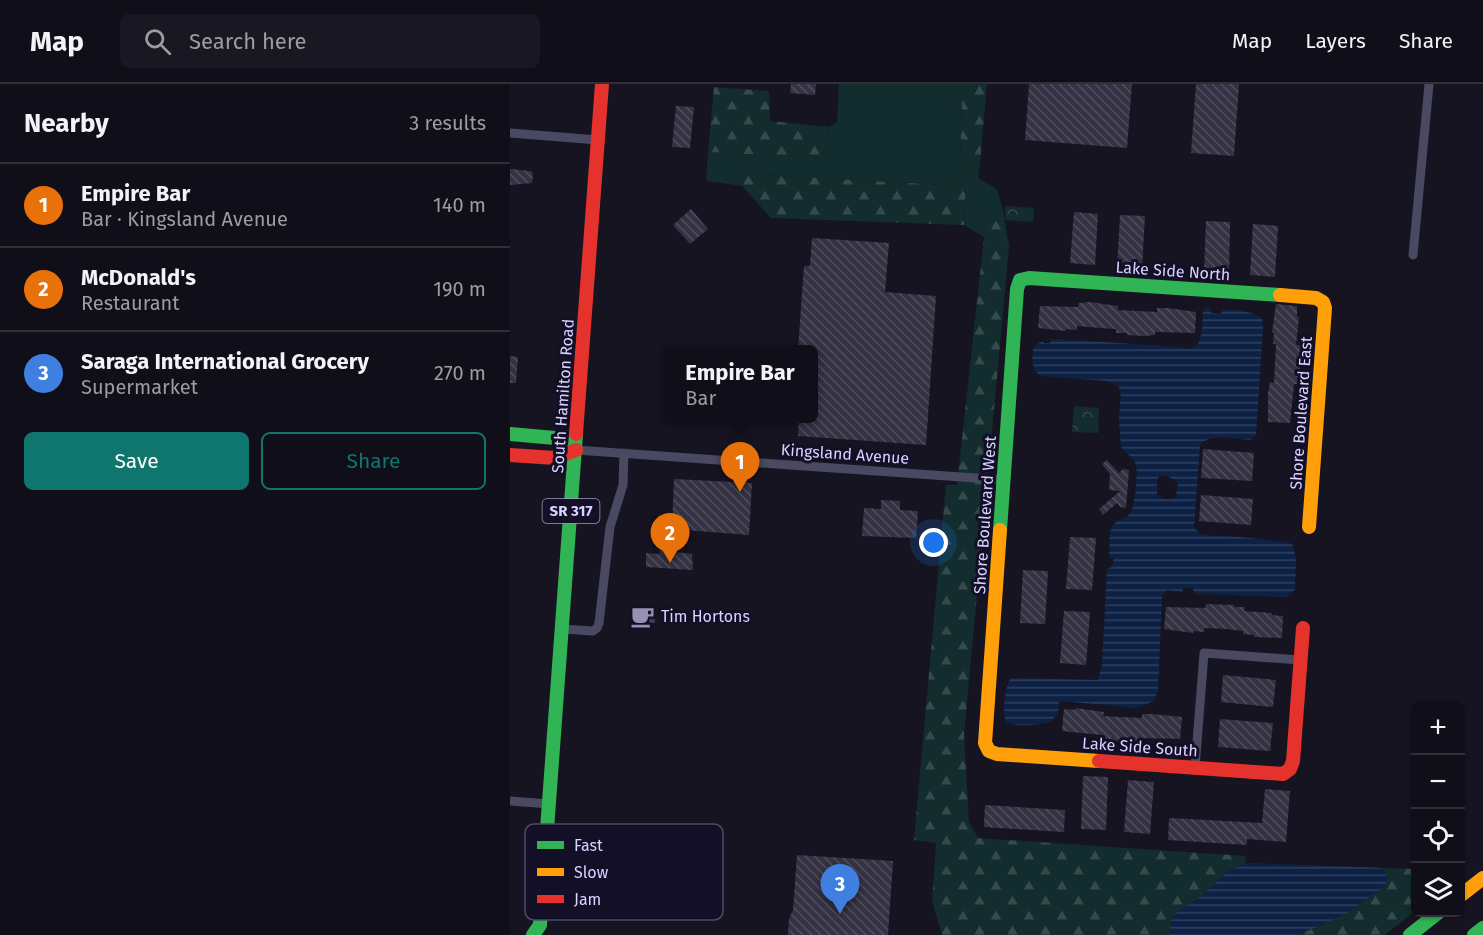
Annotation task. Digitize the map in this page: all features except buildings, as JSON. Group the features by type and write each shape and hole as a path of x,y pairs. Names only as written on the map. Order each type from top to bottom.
{"main road":[{"name":"South Hamilton Road","path":"548,824 602,84"},
{"name":"Lake Side North","path":"1020,280 1029,278 1316,298 1323,302"},
{"name":"Shore Boulevard West","path":"989,751 985,743 1017,289 1020,280"},
{"name":"Shore Boulevard East","path":"1309,527 1325,308 1323,302"},
{"path":"510,434 555,438 576,450"},
{"path":"510,455 555,458 576,450"},
{"path":"1300,660 1303,628"},
{"name":"Lake Side South","path":"989,751 997,754 1283,774 1292,766 1293,761 1300,660"},
{"path":"1465,893 1483,878"},
{"path":"1410,935 1433,917"},
{"path":"1474,935 1483,928"}],"street":[{"path":"1413,255 1429,84"},
{"path":"510,133 598,140"},
{"name":"Kingsland Avenue","path":"576,450 1004,480"},
{"path":"562,629 593,631 599,623 610,527 623,485 624,453"},
{"path":"1195,768 1204,653 1300,660"},
{"path":"510,801 550,804"}],"green space":[{"path":"839,84 949,84 962,102 960,161 980,163 978,178 997,189 1003,210 987,210 984,237 964,225 966,186 744,174 742,186 706,181 708,152 822,158 829,127 837,122"},
{"path":"949,84 987,84 980,163 960,161 962,102"},
{"path":"714,87 769,91 770,121 829,127 822,158 708,152"},
{"path":"744,174 966,186 964,225 771,218 742,186"},
{"path":"1005,206 1034,208 1033,222 1005,220"},
{"path":"987,210 1003,210 1009,247 964,735 969,822 978,838 1246,856 1245,863 1411,869 1411,914 1385,935 942,935 932,901 936,843 914,840 946,485 957,485"},
{"path":"1074,406 1099,408 1098,433 1072,432"}],"water":[{"path":"1207,307 1211,309 1211,313 1221,314 1222,310 1248,312 1262,319 1263,329 1256,434 1251,440 1217,438 1200,444 1194,528 1201,534 1211,536 1288,542 1293,545 1296,559 1295,590 1286,597 1194,594 1193,589 1183,588 1183,592 1167,590 1162,596 1158,690 1154,701 1137,708 1062,701 1059,702 1058,714 1050,722 1027,725 1010,724 1006,722 1004,712 1007,687 1011,678 1098,680 1102,664 1107,569 1112,567 1114,558 1109,558 1110,532 1115,523 1129,515 1131,511 1137,469 1135,462 1121,447 1119,419 1121,391 1118,386 1107,381 1041,376 1033,367 1034,346 1043,341 1050,343 1051,339 1056,339 1194,347 1200,339 1203,310","holes":["1160,476 1167,476 1178,482 1176,497 1168,499 1157,494 1157,480"]},
{"path":"1245,863 1383,868 1388,878 1385,886 1346,914 1298,935 1169,935 1171,922 1178,911 1200,897 1227,872"}],"traffic: fast":[{"path":"1000,530 1017,289 1020,280 1029,278 1280,295"},
{"path":"510,434 555,438 576,450"},
{"path":"547,824 576,434"},
{"path":"1410,935 1433,917"},
{"path":"533,935 540,925 540,920"},
{"path":"1474,935 1483,928"}],"traffic: slow":[{"path":"1280,295 1316,298 1323,302 1325,308 1309,527"},
{"path":"1000,530 985,743 989,751 997,754 1099,761"},
{"path":"1465,892 1483,878"}],"traffic: jam":[{"path":"576,434 602,84"},
{"path":"510,455 555,458 576,450"},
{"path":"1099,761 1283,774 1290,769 1293,761 1303,628"}],"place":[{"name":"Empire Bar","path":"740,492"},
{"name":"McDonald's","path":"670,563"},
{"name":"Tim Hortons","path":"643,616"},
{"name":"Saraga International Grocery","path":"840,914"}]}
